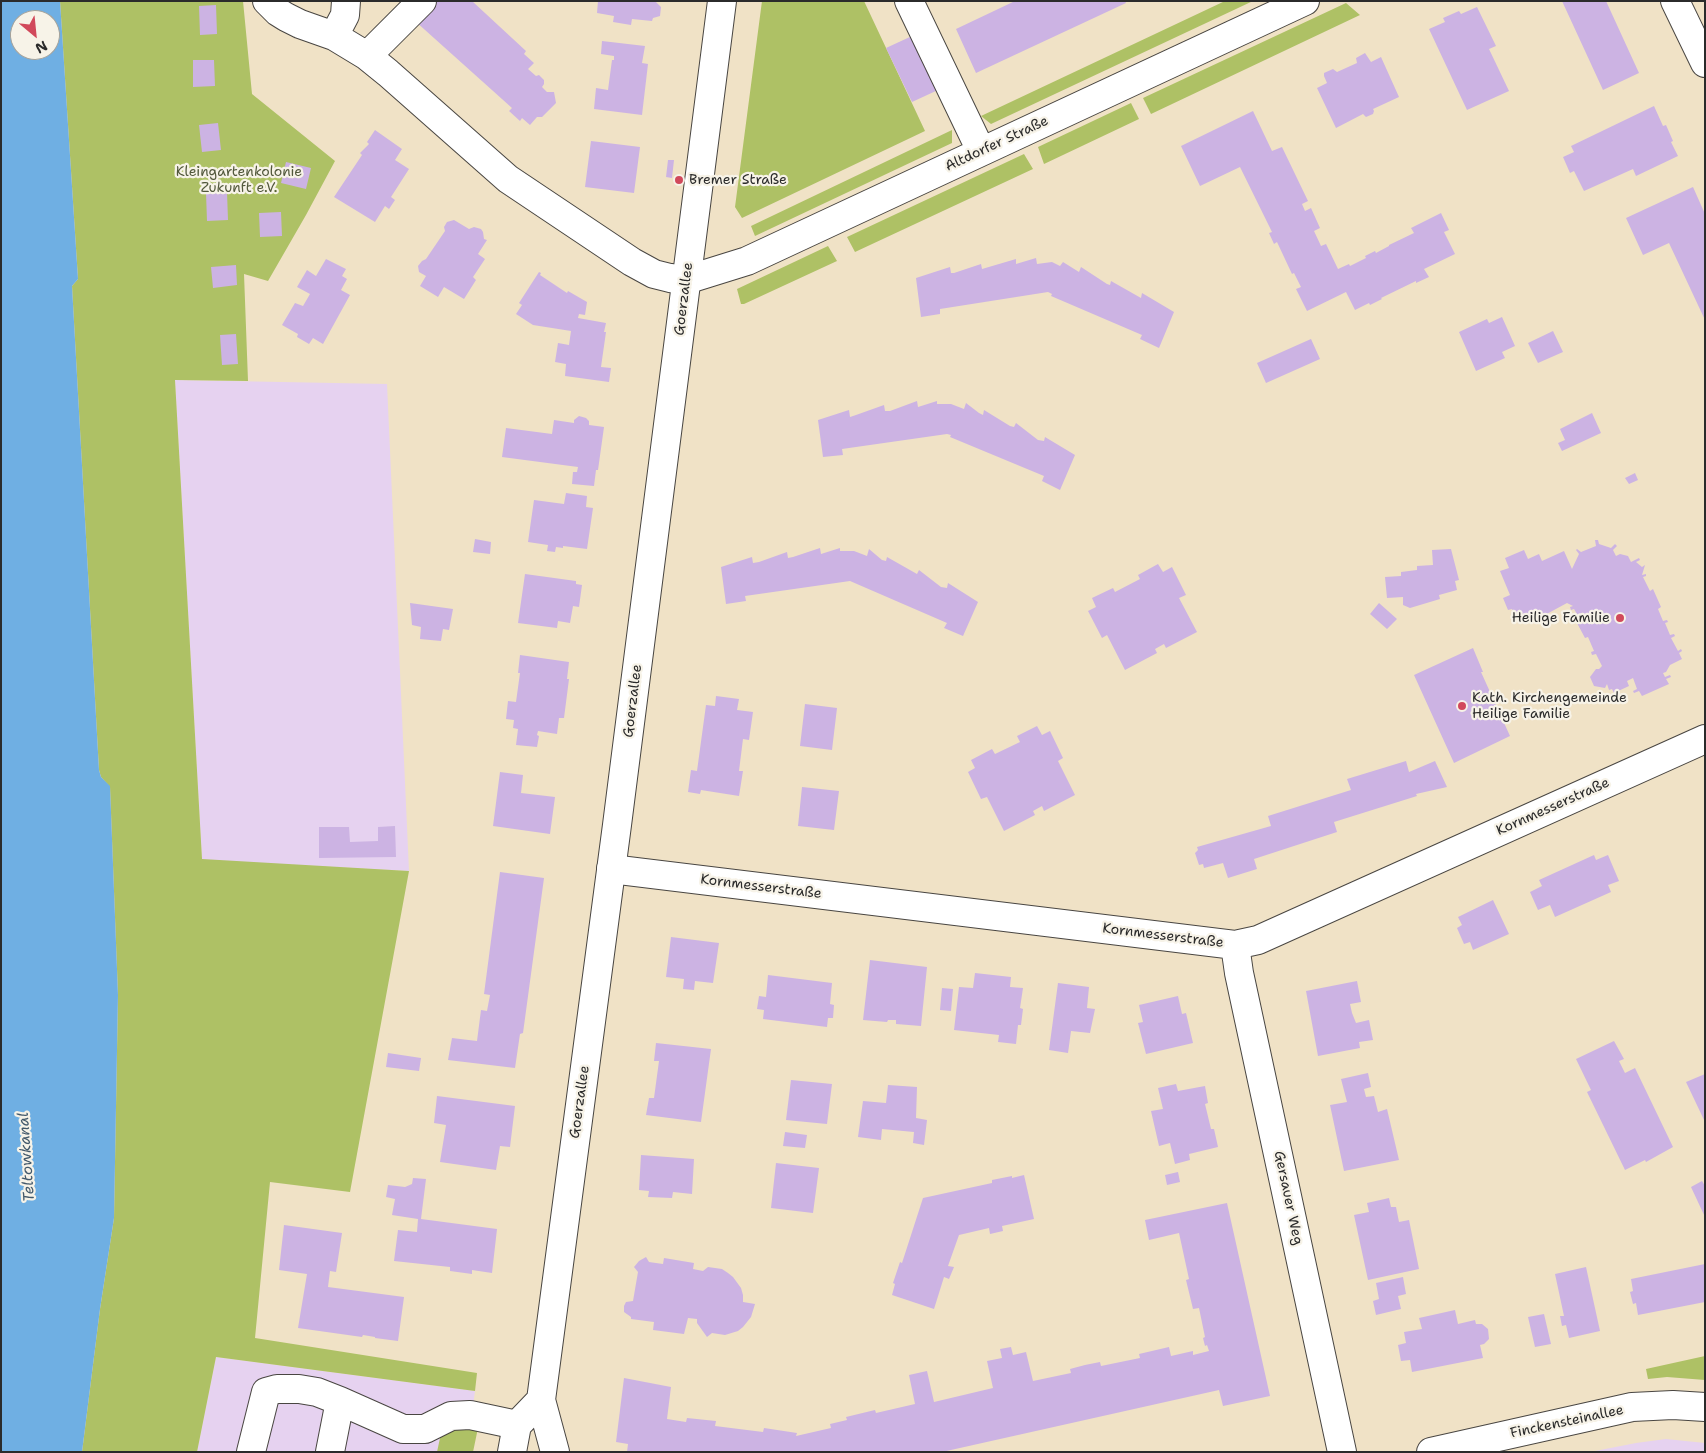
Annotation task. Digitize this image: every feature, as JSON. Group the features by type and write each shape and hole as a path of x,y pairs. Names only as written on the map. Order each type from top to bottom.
{"street":[{"path":"334,36 345,15 346,1"},
{"path":"367,56 422,1"},
{"name":"Goerzallee","path":"555,1452 541,1400 722,1"},
{"path":"909,1 981,151"},
{"name":"Altdorfer Straße","path":"686,280 747,261 1305,1"},
{"path":"1676,1 1705,62"},
{"path":"273,7 300,24 334,36 367,56 508,179 646,271 670,278 686,280"},
{"name":"Kornmesserstraße","path":"611,869 1235,945 1258,940 1705,739"},
{"name":"Gersauer Weg","path":"1235,945 1241,983 1342,1452"},
{"path":"251,1452 266,1392 277,1389 299,1389 317,1392 403,1429 425,1429 451,1416 470,1415 517,1425"},
{"path":"512,1452 517,1425 541,1400"},
{"path":"330,1452 340,1401"},
{"name":"Finckensteinallee","path":"1445,1450 1632,1408 1673,1405 1705,1407"}],"shaded area":[{"path":"175,380 387,384 409,871 202,860"},
{"path":"216,1357 475,1391 467,1452 197,1452"},
{"path":"1666,1439 1705,1443 1705,1452 1590,1452 1636,1443"}],"green space":[{"name":"Kleingartenkolonie Zukunft e.V.","path":"60,1 243,1 252,94 335,161 268,281 244,274 248,381 175,380 202,859 409,871 350,1192 270,1182 255,1338 477,1373 475,1391 216,1357 197,1452 82,1452 100,1309 114,1218 118,995 110,787 101,777 99,770 72,286 78,279"},
{"path":"762,1 864,1 925,131 742,218 735,207"},
{"path":"1225,1 1253,1 991,124 981,116"},
{"path":"1346,3 1360,15 1151,114 1143,98"},
{"path":"1131,103 1139,119 1044,164 1038,147"},
{"path":"952,130 952,143 755,236 751,226"},
{"path":"1024,154 1033,169 855,252 847,237"},
{"path":"828,246 837,261 741,304 737,289"},
{"path":"1705,1356 1705,1380 1667,1377 1648,1379 1646,1369"},
{"path":"455,1426 478,1428 473,1452 437,1452 440,1438 445,1431"}],"water":[{"name":"Teltowkanal","path":"1,1 60,1 78,279 72,286 99,770 101,777 110,786 118,995 114,1218 100,1309 82,1452 1,1452"}],"building":[{"path":"434,1 472,1 526,51 524,54 534,63 528,69 544,80 542,87 547,92 554,92 556,103 542,117 537,117 530,125 522,118 520,121 509,111 512,108 415,21"},
{"path":"598,1 655,1 661,7 660,16 653,18 652,21 632,19 631,25 613,22 614,16 597,13"},
{"path":"1015,1 1125,1 1126,3 976,73 956,29"},
{"path":"1562,1 1606,1 1639,73 1603,90"},
{"path":"216,5 217,34 200,35 199,6"},
{"path":"1477,7 1496,46 1489,49 1509,91 1467,110 1429,29 1445,22 1443,18 1459,11 1461,14"},
{"path":"912,36 938,90 912,102 886,48"},
{"path":"602,41 645,46 642,63 648,64 642,115 594,109 596,88 608,90 612,60 614,60 614,56 601,54"},
{"path":"1365,53 1371,62 1381,57 1399,97 1373,109 1373,114 1366,117 1363,114 1336,128 1317,88 1327,83 1324,73 1333,69 1337,72 1357,63 1356,58"},
{"path":"193,60 214,60 215,86 193,87"},
{"path":"1654,106 1663,126 1666,125 1678,156 1636,176 1633,169 1584,191 1574,171 1570,173 1563,157 1574,152 1571,146"},
{"path":"1253,111 1272,151 1282,147 1308,201 1302,204 1305,211 1311,208 1320,228 1314,231 1321,246 1326,244 1338,269 1349,264 1350,266 1366,258 1365,256 1375,251 1376,253 1414,233 1411,228 1441,213 1449,230 1444,232 1455,254 1424,269 1429,277 1416,283 1416,281 1370,305 1369,303 1355,310 1346,292 1307,311 1296,289 1301,287 1294,273 1292,274 1277,242 1274,244 1269,233 1272,232 1240,167 1200,186 1181,146"},
{"path":"218,123 221,150 202,152 199,125"},
{"path":"375,130 402,149 395,160 409,169 391,197 395,200 389,209 385,206 375,222 334,197 362,155 360,153 369,144 367,142"},
{"path":"591,141 640,147 634,193 585,187"},
{"path":"668,160 674,160 672,178 666,177"},
{"path":"286,162 311,168 306,189 281,183"},
{"path":"1693,187 1705,214 1705,320 1669,243 1643,255 1626,218"},
{"path":"227,192 228,220 207,221 206,193"},
{"path":"281,212 282,236 260,237 259,213"},
{"path":"454,220 469,229 474,227 481,229 484,239 487,240 478,254 485,259 473,277 476,280 464,299 444,287 438,297 420,286 426,276 419,272 418,266 426,259 445,231 444,227 447,222"},
{"path":"1036,258 1037,264 1052,262 1060,266 1063,262 1079,272 1081,267 1107,284 1110,285 1111,281 1141,298 1142,293 1174,312 1159,348 1140,339 1142,335 1051,296 1052,294 1048,292 940,309 940,314 921,317 916,278 950,267 951,273 954,273 981,264 982,269 1016,259 1016,264"},
{"path":"326,259 346,269 342,276 347,279 341,290 350,295 323,344 313,338 309,344 297,337 298,334 282,325 295,303 303,306 310,294 297,287 307,270 316,276"},
{"path":"236,265 237,285 213,288 211,267"},
{"path":"539,272 541,273 540,275 567,293 568,291 587,302 585,315 579,314 578,318 606,323 601,367 611,368 609,382 565,376 566,364 555,362 558,343 569,345 571,331 533,325 516,314 522,305 519,303"},
{"path":"1502,317 1515,346 1502,352 1505,358 1476,371 1459,332 1487,319 1489,323"},
{"path":"1553,331 1563,352 1538,363 1528,343"},
{"path":"236,334 238,364 222,365 220,335"},
{"path":"1311,339 1320,359 1266,383 1257,363"},
{"path":"917,401 918,407 937,401 937,404 951,404 964,409 966,403 983,415 984,410 1010,426 1014,427 1016,423 1038,440 1044,441 1045,437 1075,455 1060,490 1042,481 1044,476 950,437 951,435 947,434 842,449 843,455 823,457 818,420 849,410 850,417 884,405 885,411 890,411"},
{"path":"1592,413 1601,433 1562,451 1558,443 1565,440 1560,429"},
{"path":"579,416 586,418 589,421 589,425 604,427 594,486 572,484 573,472 577,472 578,467 502,457 506,428 552,434 554,420 574,423 574,420"},
{"path":"1635,473 1638,480 1629,484 1625,478"},
{"path":"566,493 587,496 586,507 593,508 587,549 563,546 563,548 556,547 555,552 547,551 548,545 528,542 534,500 564,504"},
{"path":"475,539 491,542 490,554 473,552"},
{"name":"Heilige Familie","path":"1595,540 1598,540 1599,544 1611,548 1615,544 1617,546 1613,550 1616,556 1620,554 1628,556 1631,562 1639,558 1640,560 1636,562 1642,567 1645,565 1642,575 1646,574 1643,577 1650,591 1653,589 1661,607 1658,609 1663,621 1667,620 1668,622 1665,623 1670,635 1674,634 1675,636 1671,638 1678,651 1681,649 1682,651 1679,653 1682,659 1670,665 1666,672 1663,673 1665,677 1670,675 1671,677 1666,679 1669,684 1642,696 1639,691 1634,693 1633,691 1637,689 1633,678 1627,681 1629,686 1614,693 1612,689 1609,690 1607,684 1605,688 1594,686 1590,677 1596,669 1602,666 1596,654 1592,655 1591,652 1594,651 1588,637 1585,638 1577,623 1581,621 1574,609 1571,610 1570,607 1573,606 1567,603 1543,616 1542,613 1519,624 1512,609 1508,610 1503,598 1510,595 1500,571 1509,568 1505,558 1524,550 1528,559 1539,554 1542,561 1564,551 1572,569 1579,554 1576,550 1581,552 1596,546"},
{"path":"820,548 821,554 840,548 840,551 854,551 867,556 869,549 882,560 886,561 887,557 917,574 919,570 941,587 947,588 948,583 978,602 963,636 944,628 947,623 850,581 745,596 746,601 726,604 721,567 752,557 753,563 787,552 788,558"},
{"path":"1451,549 1459,580 1455,581 1457,590 1439,595 1440,599 1410,608 1403,605 1403,597 1387,598 1385,577 1401,576 1401,572 1417,570 1417,566 1433,565 1432,550"},
{"path":"1158,564 1163,572 1172,567 1186,595 1179,598 1197,632 1166,648 1164,644 1155,649 1157,653 1125,670 1107,635 1102,638 1088,611 1096,607 1092,598 1113,588 1115,592 1140,579 1138,575"},
{"path":"525,574 576,581 576,584 582,585 579,607 573,606 570,623 558,621 557,628 518,623"},
{"path":"410,603 453,609 449,630 443,629 441,641 420,639 421,627 412,625"},
{"path":"1379,603 1397,619 1387,629 1370,614"},
{"name":"Kath. Kirchengemeinde Heilige Familie","path":"1473,648 1483,672 1481,672 1510,736 1454,763 1414,675"},
{"path":"520,655 569,662 567,679 569,679 564,718 559,718 557,734 538,731 537,747 516,745 518,729 513,728 514,720 506,719 508,701 516,702 520,673 518,673"},
{"path":"716,696 739,699 737,710 753,712 749,740 743,739 739,771 743,771 739,796 701,790 700,794 688,792 691,770 697,771 706,705 715,706"},
{"path":"805,704 837,708 832,750 800,746"},
{"path":"1037,726 1042,735 1050,731 1063,758 1058,761 1075,795 1044,811 1042,806 1033,811 1035,815 1004,831 987,797 981,799 968,772 975,768 971,760 992,749 995,754 1020,742 1017,736"},
{"path":"1406,761 1409,772 1435,761 1447,787 1416,794 1417,796 1334,822 1337,832 1254,859 1257,869 1228,878 1223,863 1204,868 1203,864 1199,865 1195,853 1198,850 1197,847 1271,826 1268,816 1351,790 1347,779"},
{"path":"500,772 523,775 521,793 555,797 550,834 493,826"},
{"path":"802,787 839,791 834,830 798,826"},
{"path":"395,826 396,857 319,858 319,827 349,827 350,842 378,841 378,827"},
{"path":"1594,855 1596,860 1608,855 1619,881 1608,885 1611,892 1555,917 1550,905 1538,910 1530,892 1542,886 1539,880"},
{"path":"500,872 544,878 523,1033 520,1034 515,1068 448,1060 452,1038 477,1041 481,1010 487,1011 490,995 484,994"},
{"path":"1493,900 1509,934 1473,950 1470,942 1464,944 1457,928 1462,925 1458,917"},
{"path":"671,937 719,943 713,983 695,981 694,990 683,989 684,979 666,977"},
{"path":"870,960 927,967 921,1026 896,1024 896,1020 888,1020 887,1022 863,1020"},
{"path":"975,973 1011,977 1010,987 1023,988 1020,1008 1023,1009 1021,1025 1018,1025 1016,1044 998,1042 999,1035 954,1030 959,987 973,988"},
{"path":"768,975 832,983 830,1004 834,1005 833,1018 828,1018 827,1027 763,1019 764,1010 757,1009 759,996 766,997"},
{"path":"1357,981 1361,1002 1350,1004 1352,1013 1356,1023 1369,1020 1373,1040 1359,1042 1360,1048 1318,1056 1306,991"},
{"path":"1058,983 1089,987 1087,1008 1095,1009 1090,1033 1071,1031 1068,1053 1049,1050"},
{"path":"942,988 953,989 951,1011 940,1010"},
{"path":"1178,996 1182,1014 1186,1013 1193,1043 1146,1054 1138,1023 1143,1022 1139,1005"},
{"path":"1614,1041 1624,1059 1619,1061 1625,1073 1635,1068 1673,1147 1646,1162 1645,1160 1625,1170 1587,1092 1591,1090 1576,1059"},
{"path":"656,1043 711,1049 701,1122 646,1115 649,1098 654,1098 659,1061 654,1061"},
{"path":"388,1053 421,1058 419,1071 386,1067"},
{"path":"1368,1073 1371,1087 1364,1089 1366,1097 1374,1096 1378,1112 1387,1109 1399,1160 1344,1171 1330,1105 1347,1102 1341,1079"},
{"path":"1705,1074 1705,1122 1686,1082"},
{"path":"791,1080 832,1084 827,1124 786,1120"},
{"path":"1176,1084 1178,1091 1205,1086 1208,1103 1205,1104 1218,1147 1189,1154 1190,1160 1175,1164 1170,1143 1159,1146 1151,1111 1163,1109 1158,1088"},
{"path":"888,1085 917,1087 916,1118 927,1120 924,1145 913,1143 914,1132 882,1129 881,1140 858,1137 863,1101 886,1103"},
{"path":"437,1096 515,1106 510,1147 500,1146 496,1170 440,1162 446,1125 434,1123"},
{"path":"785,1132 807,1135 805,1148 783,1146"},
{"path":"641,1155 694,1159 692,1194 673,1192 672,1198 648,1197 649,1191 639,1190"},
{"path":"776,1163 819,1168 813,1213 771,1208"},
{"path":"1178,1172 1180,1182 1167,1185 1165,1175"},
{"path":"1024,1175 1034,1219 1002,1226 1003,1231 990,1234 989,1228 959,1235 948,1266 954,1267 949,1279 944,1277 934,1309 892,1295 895,1284 893,1283 900,1262 902,1263 923,1198 992,1183 992,1180"},
{"path":"413,1178 426,1179 421,1219 497,1229 492,1273 472,1270 472,1274 450,1271 450,1267 394,1261 398,1230 417,1232 418,1219 392,1215 395,1199 386,1197 388,1185 405,1187 412,1184"},
{"path":"1702,1181 1705,1186 1705,1217 1691,1187"},
{"path":"1389,1198 1391,1207 1396,1207 1399,1222 1409,1220 1419,1269 1368,1280 1354,1215 1369,1212 1367,1203"},
{"path":"1227,1203 1270,1396 1223,1406 1219,1390 942,1452 627,1452 628,1444 616,1442 624,1378 671,1387 667,1419 686,1422 687,1418 716,1421 715,1426 763,1432 764,1428 797,1433 796,1436 831,1428 830,1424 847,1420 846,1417 875,1410 876,1413 915,1404 909,1375 927,1371 934,1402 993,1388 987,1361 1002,1358 1000,1349 1011,1347 1013,1355 1026,1352 1033,1381 1071,1373 1070,1369 1085,1365 1100,1362 1101,1366 1140,1358 1139,1354 1169,1347 1171,1356 1193,1351 1193,1355 1209,1351 1207,1345 1205,1346 1203,1338 1205,1337 1199,1308 1193,1309 1186,1280 1189,1279 1179,1233 1149,1240 1145,1220"},
{"path":"284,1225 342,1233 336,1272 330,1271 328,1287 404,1297 398,1341 298,1328 307,1274 279,1270"},
{"path":"646,1257 649,1262 663,1264 664,1258 694,1263 693,1269 703,1271 708,1267 722,1269 733,1277 741,1288 743,1302 755,1304 751,1317 738,1331 725,1335 712,1333 707,1337 697,1323 697,1319 688,1318 684,1334 653,1330 654,1322 631,1319 624,1312 624,1306 626,1302 633,1301 638,1272 634,1267"},
{"path":"1705,1264 1705,1302 1638,1315 1636,1303 1633,1304 1630,1292 1633,1291 1631,1279"},
{"path":"1586,1267 1600,1331 1569,1338 1566,1325 1562,1326 1560,1316 1564,1316 1555,1274"},
{"path":"1403,1277 1406,1294 1398,1296 1401,1309 1376,1315 1373,1301 1379,1299 1376,1283"},
{"path":"1455,1310 1458,1324 1475,1320 1476,1324 1482,1324 1488,1329 1489,1339 1480,1345 1483,1358 1412,1372 1410,1360 1401,1361 1398,1345 1406,1343 1404,1332 1422,1329 1419,1318"},
{"path":"1544,1314 1551,1344 1535,1347 1528,1317"}],"place":[{"name":"Bremer Straße","path":"679,180"},
{"name":"Heilige Familie","path":"1620,618"},
{"name":"Kath. Kirchengemeinde Heilige Familie","path":"1462,706"}]}
